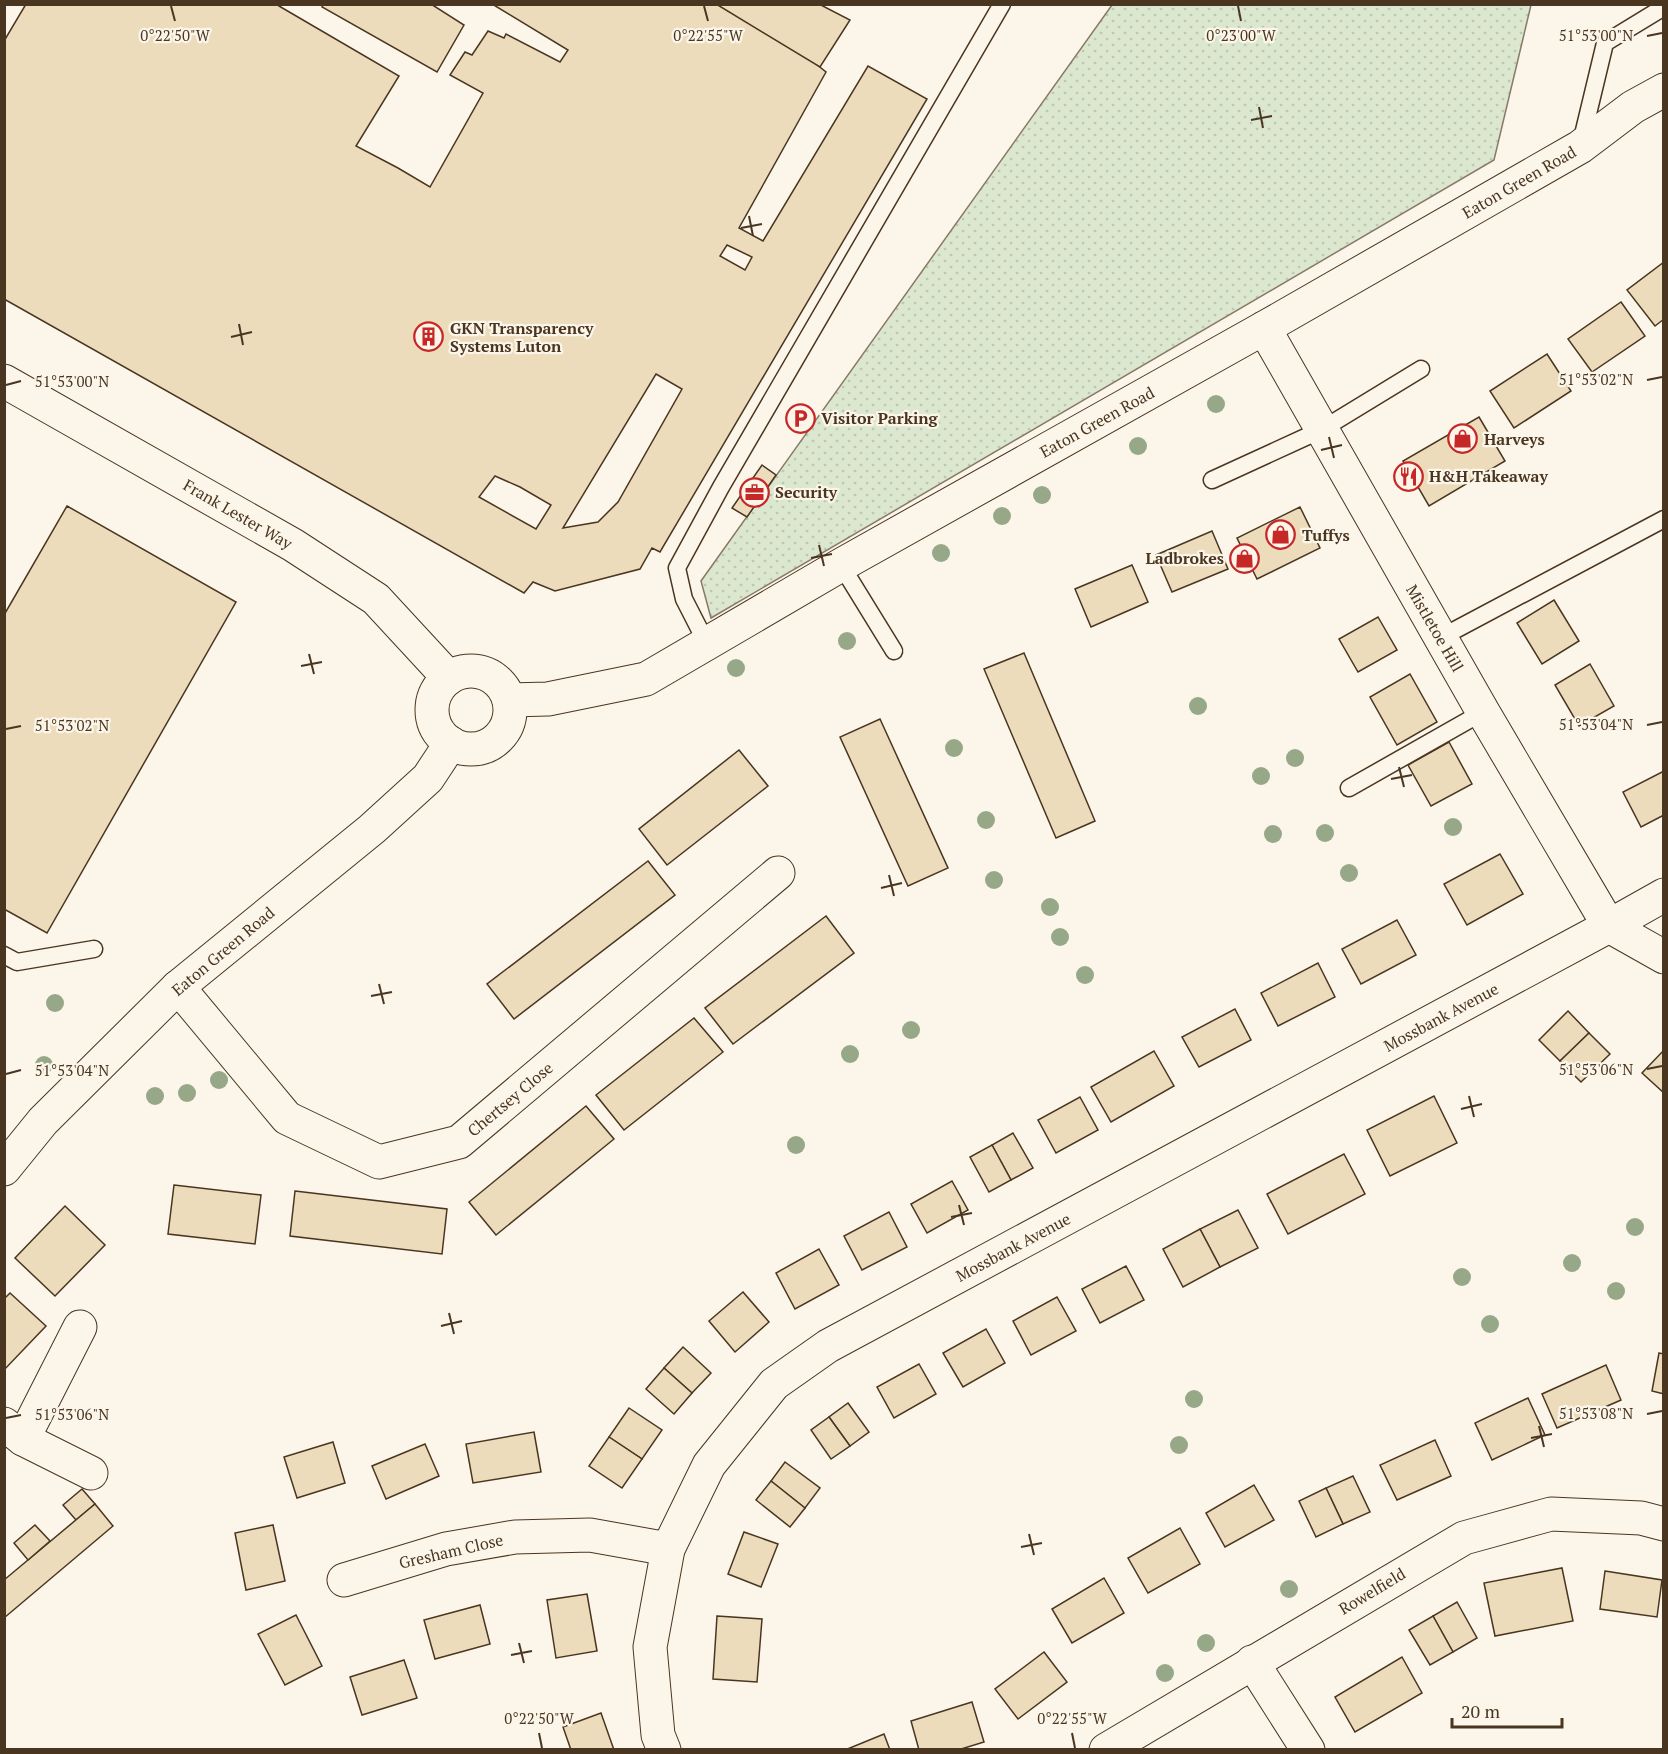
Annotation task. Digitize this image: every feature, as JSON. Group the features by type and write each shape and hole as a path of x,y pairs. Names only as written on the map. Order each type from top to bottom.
{"street":[{"name":"Eaton Green Road","path":"509,700 548,699 646,679 842,565 1580,147 1633,107 1664,90"},
{"name":"Mistletoe Hill","path":"1264,328 1440,638 1609,926"},
{"name":"Frank Lester Way","path":"4,381 293,545 376,599 449,678"},
{"path":"465,671 483,672 502,686 509,700 510,711 507,724 490,744 477,748 463,748 451,743 441,735 434,724 432,711 434,698 439,687 449,678 465,671"},
{"name":"Eaton Green Road","path":"4,1169 43,1121 178,987 372,829 429,778 451,743"},
{"name":"Chertsey Close","path":"178,987 287,1118 379,1161 459,1142 778,873"},
{"name":"Mossbank Avenue","path":"664,1749 658,1735 650,1647 668,1549 709,1465 774,1384 828,1346 1664,895"},
{"path":"1609,926 1664,957"},
{"path":"80,1327 14,1431 92,1473"},
{"name":"Rowelfield","path":"1106,1749 1464,1538 1551,1514 1641,1518 1664,1524"},
{"name":"Gresham Close","path":"344,1580 446,1549 515,1537 590,1535 668,1549"},
{"path":"1252,1662 1308,1749"}],"lane":[{"path":"708,644 684,599 677,568 727,477 1002,4"},
{"path":"1580,147 1605,43 1664,8"},
{"path":"1212,480 1321,430 1421,369"},
{"path":"1440,638 1664,519"},
{"path":"842,565 894,651"},
{"path":"1349,788 1483,712"},
{"path":"4,955 17,963 94,949"}],"green space":[{"path":"1112,5 1531,5 1494,160 711,618 701,581"}],"building":[{"name":"GKN Transparency Systems Luton","path":"26,4 281,4 279,6 399,76 356,146 430,187 483,93 450,75 465,52 472,55 488,31 504,38 506,34 560,62 568,50 492,4 717,4 811,60 826,72 739,228 763,241 868,66 927,99 660,552 652,548 640,569 555,591 533,582 524,593 4,299 4,41","holes":["727,245 752,257 745,270 720,256","656,374 682,389 618,502 598,522 563,528","495,476 551,505 536,529 479,497"]},
{"path":"323,4 431,4 464,25 437,72 322,7"},
{"path":"716,4 819,4 850,20 820,67"},
{"path":"1664,262 1664,319 1655,326 1627,290"},
{"path":"1621,302 1645,336 1592,372 1568,339"},
{"path":"1547,354 1571,391 1514,428 1490,391"},
{"path":"1479,417 1505,461 1429,506 1403,461"},
{"name":"Security","path":"762,465 776,475 747,517 732,508"},
{"path":"67,506 236,602 47,933 4,909 4,615"},
{"path":"1300,507 1320,548 1257,579 1237,538"},
{"path":"1212,531 1228,569 1172,592 1156,555"},
{"path":"1132,565 1148,602 1091,627 1075,589"},
{"path":"1554,600 1579,641 1542,664 1517,623"},
{"path":"1378,617 1397,650 1358,672 1339,639"},
{"path":"1024,653 1095,821 1056,838 984,669"},
{"path":"1590,664 1614,706 1579,726 1555,685"},
{"path":"1410,674 1437,722 1397,745 1370,697"},
{"path":"880,719 948,868 908,886 840,737"},
{"path":"1449,742 1472,784 1431,806 1408,765"},
{"path":"739,750 768,786 667,865 639,829"},
{"path":"1664,771 1664,815 1641,827 1623,792"},
{"path":"1500,854 1523,894 1467,925 1444,884"},
{"path":"648,861 675,895 514,1019 487,984"},
{"path":"826,916 854,953 733,1044 705,1008"},
{"path":"1397,920 1416,955 1361,984 1342,949"},
{"path":"1318,963 1335,997 1278,1026 1261,993"},
{"path":"1235,1009 1251,1040 1199,1067 1182,1037"},
{"path":"1568,1011 1589,1033 1560,1061 1539,1040"},
{"path":"694,1018 723,1052 624,1130 596,1095"},
{"path":"1589,1033 1610,1054 1581,1082 1560,1061"},
{"path":"1664,1050 1664,1093 1642,1073"},
{"path":"1154,1051 1174,1086 1111,1122 1091,1087"},
{"path":"1434,1096 1457,1143 1390,1176 1367,1130"},
{"path":"1080,1097 1098,1130 1056,1153 1038,1120"},
{"path":"586,1106 614,1139 496,1235 469,1202"},
{"path":"1013,1133 1033,1168 1011,1180 992,1145"},
{"path":"992,1145 1011,1180 989,1192 970,1157"},
{"path":"1344,1154 1365,1194 1288,1234 1267,1194"},
{"path":"952,1181 968,1210 927,1233 911,1204"},
{"path":"174,1185 261,1195 255,1244 168,1234"},
{"path":"295,1191 447,1209 442,1254 290,1236"},
{"path":"65,1206 105,1245 55,1296 15,1258"},
{"path":"1238,1210 1258,1248 1220,1267 1200,1229"},
{"path":"889,1212 907,1247 862,1270 844,1236"},
{"path":"1200,1229 1220,1267 1183,1287 1163,1249"},
{"path":"819,1249 839,1285 795,1309 776,1273"},
{"path":"1126,1266 1144,1300 1100,1323 1082,1289"},
{"path":"743,1292 769,1322 735,1352 709,1321"},
{"path":"10,1293 46,1326 4,1370 4,1299"},
{"path":"1057,1297 1076,1331 1031,1355 1013,1321"},
{"path":"986,1329 1005,1363 963,1387 943,1353"},
{"path":"683,1347 711,1373 692,1393 664,1368"},
{"path":"1659,1353 1664,1354 1664,1394 1652,1391"},
{"path":"919,1364 936,1394 894,1418 877,1387"},
{"path":"1606,1365 1621,1400 1557,1428 1542,1394"},
{"path":"664,1368 692,1393 674,1414 646,1389"},
{"path":"1528,1398 1545,1435 1492,1460 1475,1423"},
{"path":"848,1403 869,1432 850,1446 829,1417"},
{"path":"629,1408 662,1430 642,1459 609,1437"},
{"path":"829,1417 850,1446 831,1459 811,1430"},
{"path":"534,1432 541,1472 473,1483 466,1444"},
{"path":"609,1437 642,1459 622,1488 589,1466"},
{"path":"1435,1440 1451,1476 1397,1500 1380,1465"},
{"path":"333,1442 345,1483 297,1498 284,1457"},
{"path":"425,1444 439,1476 386,1499 372,1466"},
{"path":"785,1462 820,1488 805,1508 771,1481"},
{"path":"1353,1476 1370,1512 1343,1524 1326,1488"},
{"path":"771,1481 805,1508 790,1527 756,1500"},
{"path":"1254,1485 1274,1520 1225,1547 1206,1513"},
{"path":"1326,1488 1343,1524 1316,1537 1299,1501"},
{"path":"82,1489 95,1504 76,1520 63,1505"},
{"path":"95,1504 113,1526 4,1618 4,1580"},
{"path":"35,1525 50,1541 28,1560 14,1543"},
{"path":"273,1525 285,1581 246,1590 235,1533"},
{"path":"1180,1528 1200,1564 1148,1593 1128,1558"},
{"path":"744,1532 778,1544 761,1587 728,1574"},
{"path":"1562,1568 1573,1621 1495,1636 1484,1583"},
{"path":"1605,1571 1662,1580 1657,1617 1600,1609"},
{"path":"1104,1578 1124,1613 1072,1643 1052,1609"},
{"path":"587,1594 597,1651 556,1658 547,1600"},
{"path":"1457,1602 1477,1638 1453,1652 1433,1616"},
{"path":"480,1605 490,1644 435,1659 424,1620"},
{"path":"296,1615 322,1666 285,1685 258,1634"},
{"path":"717,1616 762,1619 757,1682 713,1679"},
{"path":"1433,1616 1453,1652 1430,1665 1409,1630"},
{"path":"1044,1652 1067,1682 1018,1719 995,1689"},
{"path":"1402,1657 1422,1693 1355,1732 1335,1697"},
{"path":"404,1660 417,1698 362,1715 350,1677"},
{"path":"972,1702 984,1742 958,1750 919,1750 911,1721"},
{"path":"601,1713 614,1750 571,1750 563,1727"},
{"path":"884,1734 890,1750 845,1750"}],"place":[{"name":"GKN Transparency Systems Luton","path":"429,337"},
{"name":"Visitor Parking","path":"800,418"},
{"name":"Harveys","path":"1463,439"},
{"name":"H&H Takeaway","path":"1408,476"},
{"name":"Security","path":"754,492"},
{"name":"Tuffys","path":"1281,535"},
{"name":"Ladbrokes","path":"1245,558"}]}
